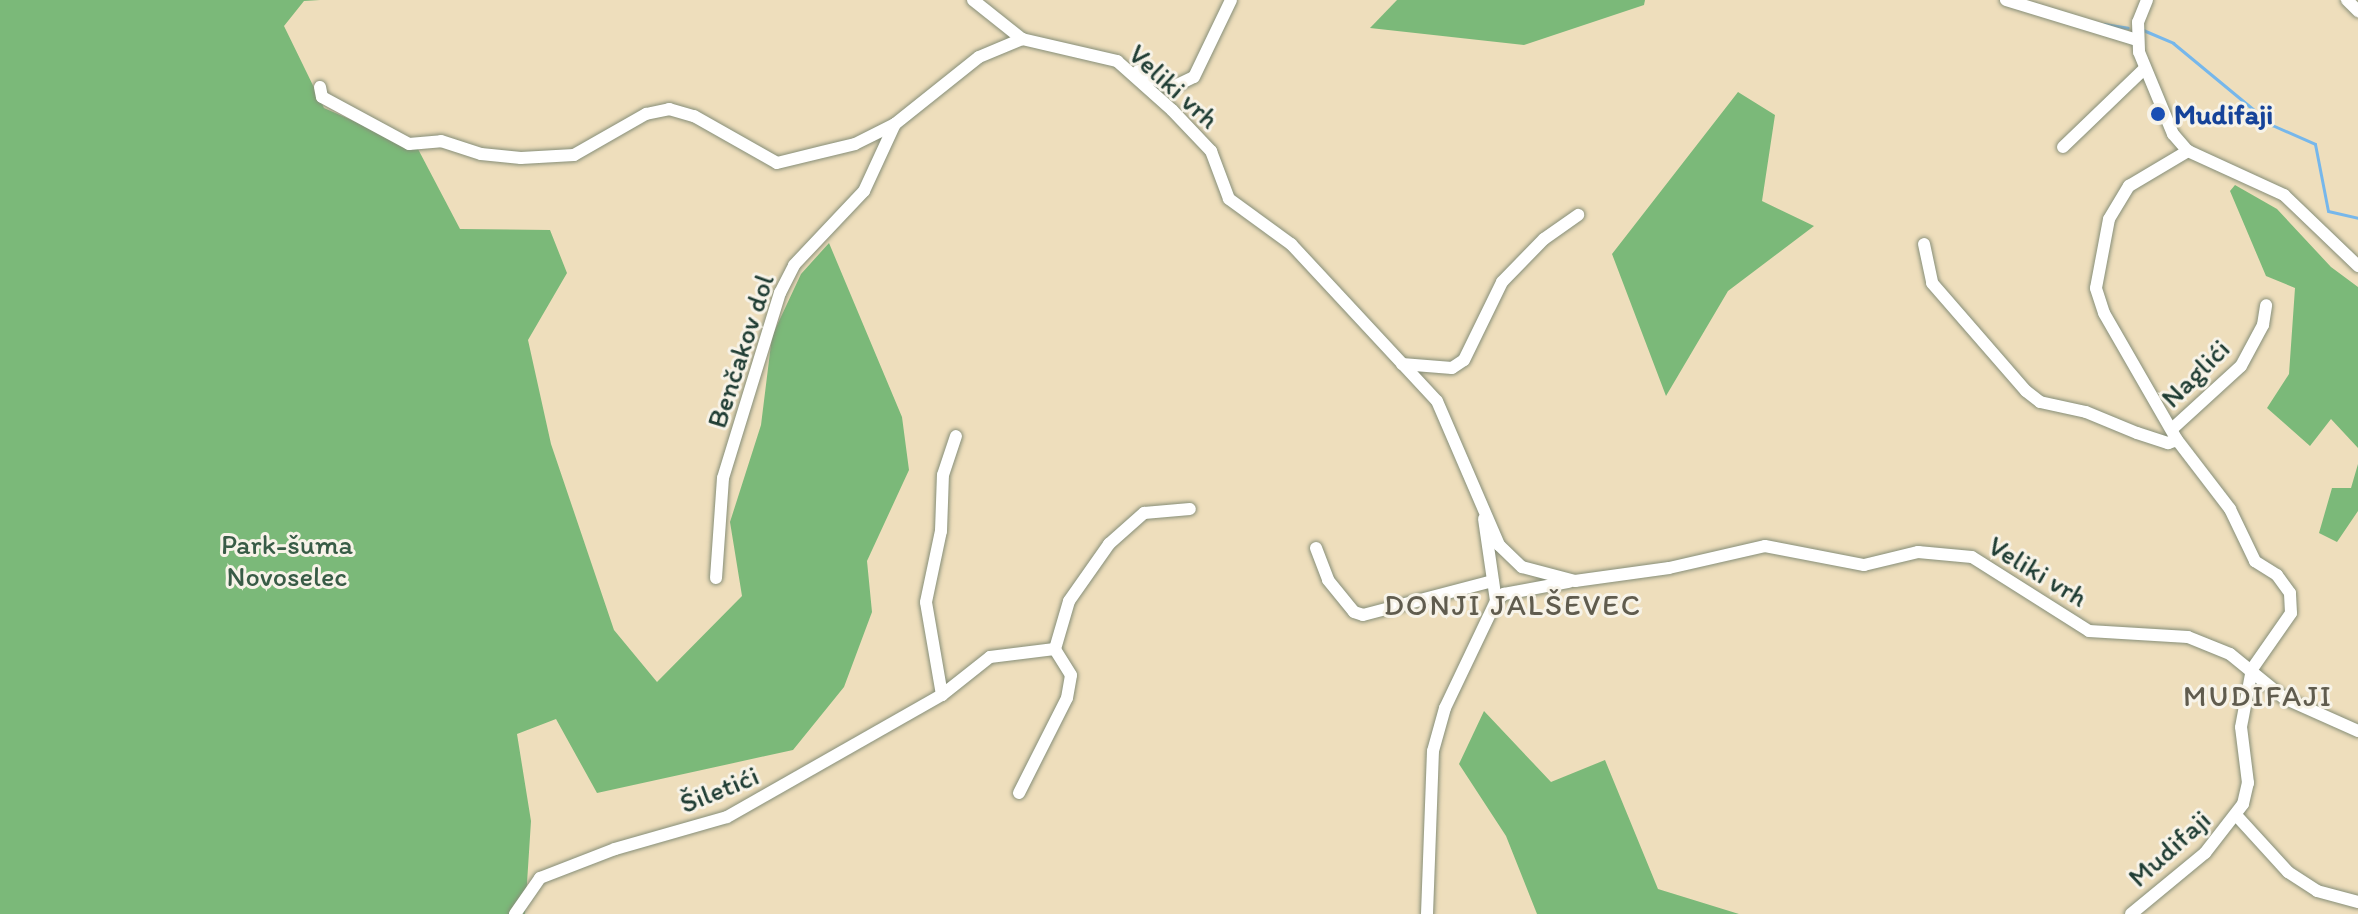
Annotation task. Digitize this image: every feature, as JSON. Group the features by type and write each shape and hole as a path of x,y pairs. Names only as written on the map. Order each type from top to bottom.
{"street":[{"name":"Veliki vrh","path":"973,0 1022,39 1117,61 1211,151 1229,199 1291,244 1445,411 1482,501 1511,559 1533,571 1575,581"},
{"path":"1117,61 1161,86 1181,86 1205,64 1231,0"},
{"path":"2006,0 2137,32"},
{"path":"2147,0 2137,32 2145,68 2173,134 2188,151 2284,195 2358,266"},
{"path":"2347,0 2358,11"},
{"path":"320,87 322,97 409,144 441,141 481,154 521,158 574,155 646,114 669,109 694,116 777,163 855,144 895,124 967,66 1022,39"},
{"path":"2063,147 2145,68"},
{"name":"Benčakov dol","path":"716,578 723,478 780,293 794,265 864,191 895,124"},
{"name":"Mudifaji","path":"2131,914 2205,853 2236,815 2248,783 2240,750 2252,669 2291,613 2290,593 2277,575 2255,561 2230,509 2175,435 2104,313 2096,288 2109,219 2129,186 2188,151"},
{"path":"1402,364 1452,368 1464,360 1502,282 1544,239 1578,215"},
{"path":"1924,244 1932,283 2026,391 2040,402 2086,412 2168,443 2175,435"},
{"name":"Naglići","path":"2175,435 2241,366 2263,325 2266,305"},
{"path":"942,695 926,602 941,531 943,475 956,436"},
{"name":"Veliki vrh","path":"1482,501 1496,601 1512,592 1765,546 1864,565 1918,552 1944,552 1982,562 2089,631 2188,637 2252,669 2260,682 2284,698 2358,731"},
{"path":"1019,793 1067,698 1071,675 1055,649 1069,601 1109,544 1144,513 1190,509"},
{"path":"1316,548 1328,580 1354,612 1363,615 1493,581"},
{"path":"1427,914 1433,751 1445,708 1496,601"},
{"name":"Šiletići","path":"515,914 540,878 615,849 727,817 942,695 990,657 1055,649"},
{"name":"Mudifaji","path":"2236,815 2288,872 2317,891 2358,902"}],"green space":[{"name":"Park-šuma Novoselec","path":"0,0 320,0 304,1 284,26 324,108 418,149 460,229 550,230 567,273 528,340 551,444 614,630 657,682 742,596 730,522 761,425 772,336 801,274 829,243 902,417 909,470 867,561 872,612 844,687 793,750 597,793 556,719 517,734 531,821 525,914 0,914"},
{"path":"1397,0 1645,0 1644,5 1524,45 1370,28"},
{"path":"1738,92 1775,115 1762,201 1814,226 1728,291 1666,396 1612,254"},
{"path":"2235,185 2277,209 2331,267 2358,287 2358,448 2331,419 2310,446 2267,408 2289,374 2295,288 2266,276 2230,191"},
{"path":"2358,464 2358,511 2337,542 2319,533 2332,488 2351,488"},
{"path":"1484,711 1551,782 1605,760 1658,889 1739,914 1537,914 1506,836 1459,764"}],"waterway":[{"path":"2104,24 2128,28"},
{"path":"2143,30 2173,43 2272,125 2315,144 2328,211 2358,218"}],"place":[{"name":"Mudifaji","path":"2158,114"}],"district":[{"name":"DONJI JALŠEVEC","path":"1513,605"},
{"name":"MUDIFAJI","path":"2258,696"}]}
